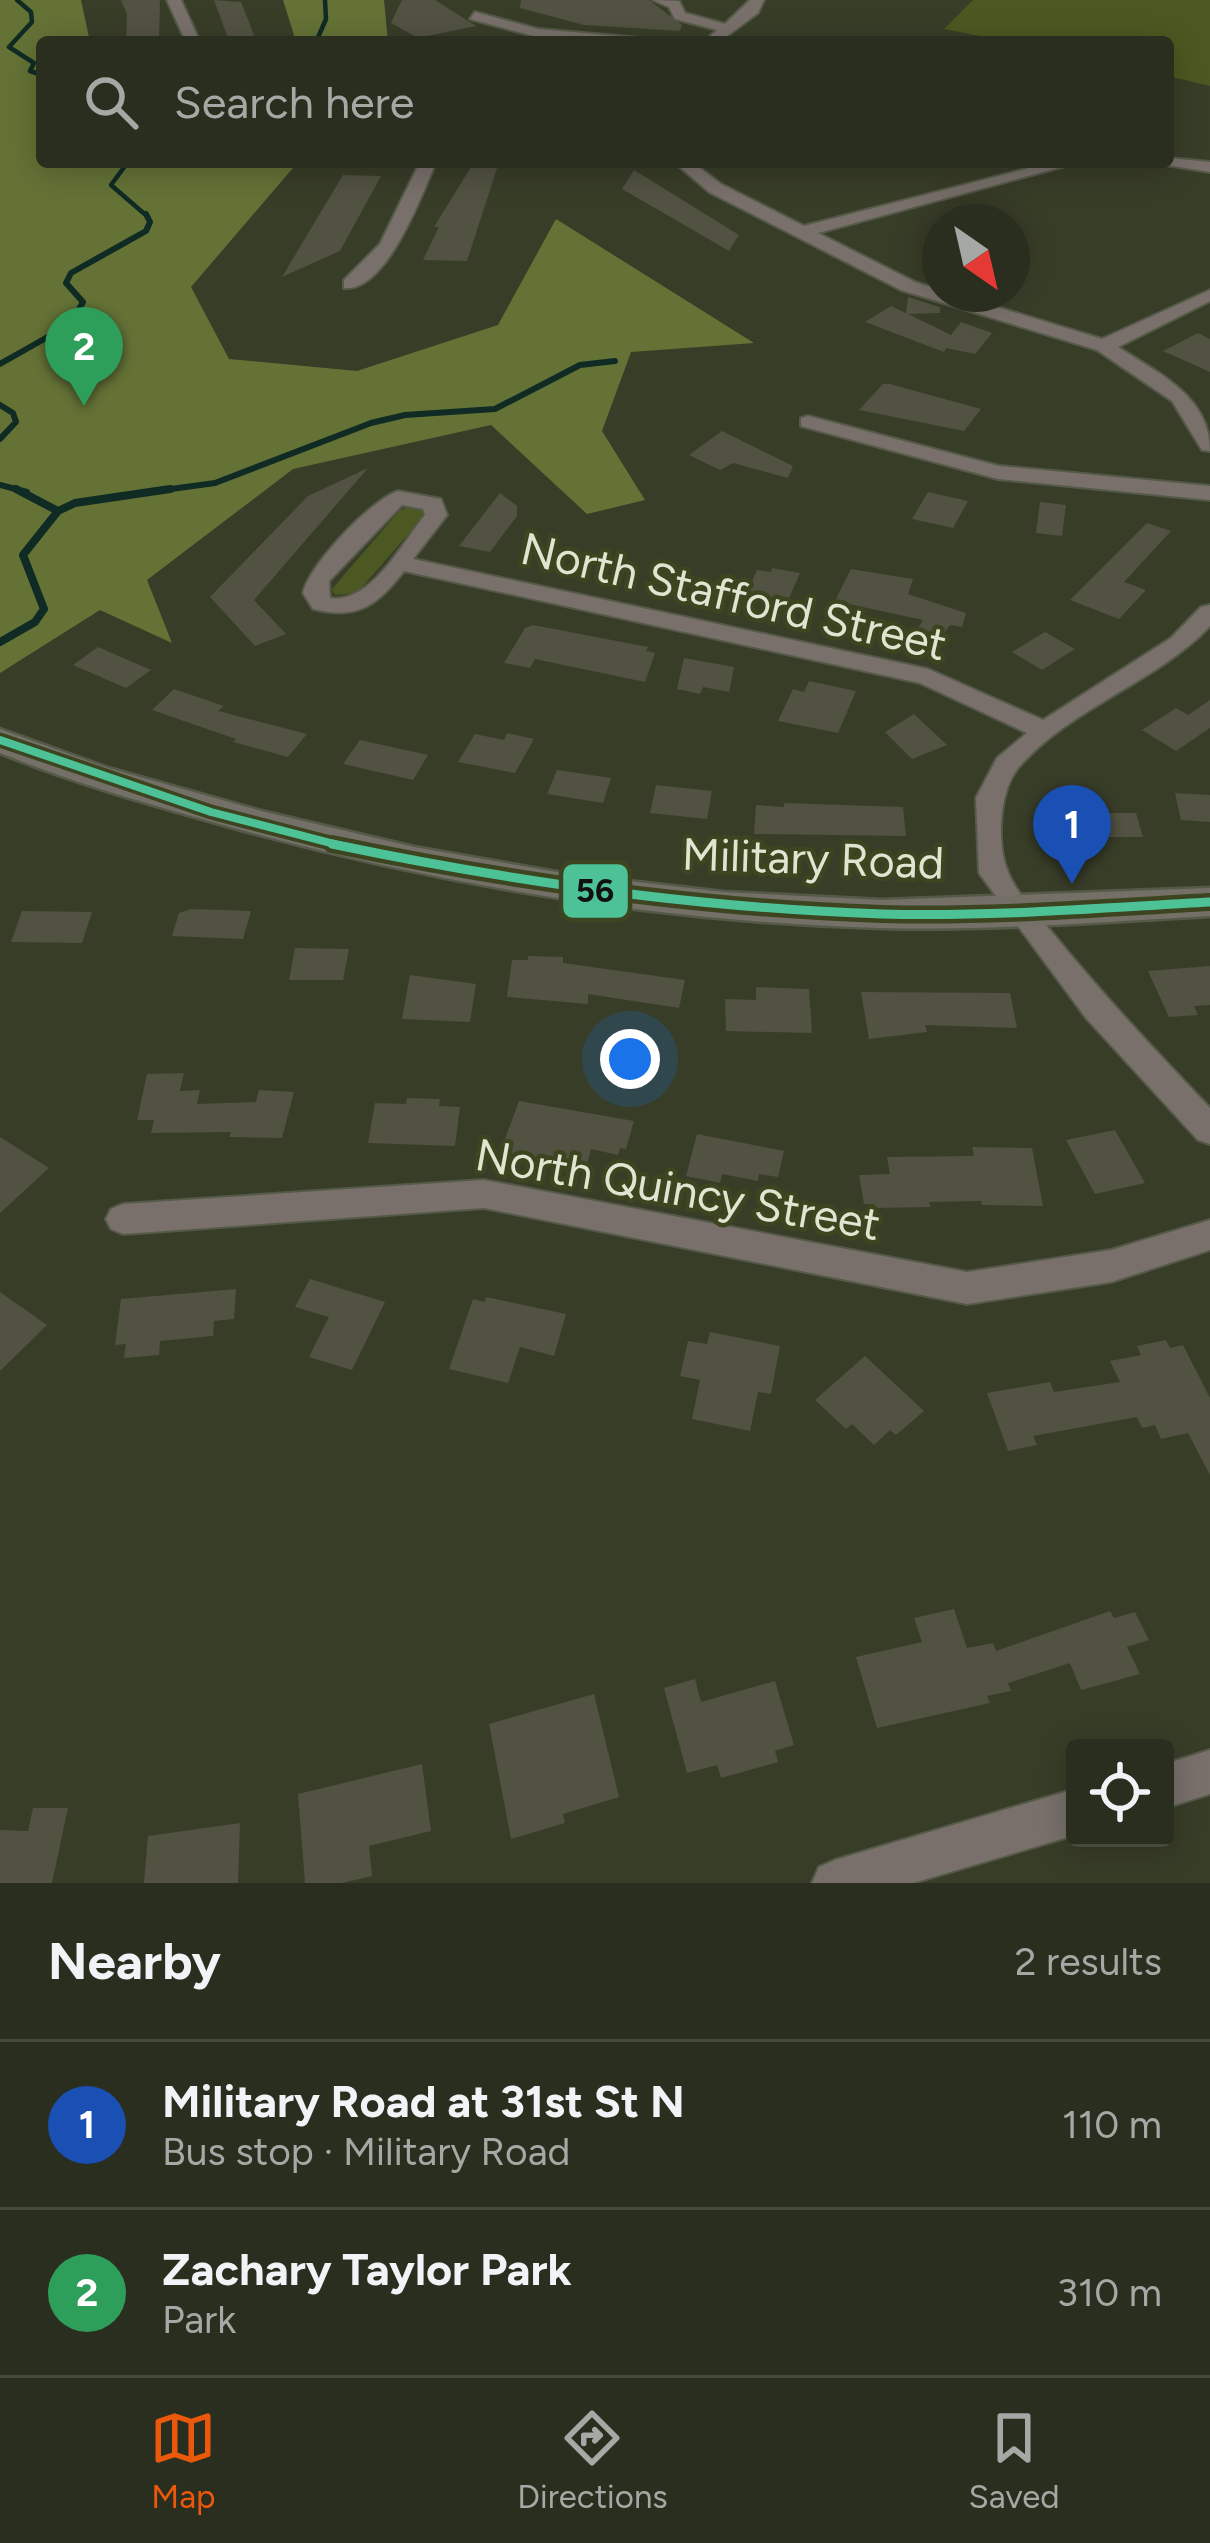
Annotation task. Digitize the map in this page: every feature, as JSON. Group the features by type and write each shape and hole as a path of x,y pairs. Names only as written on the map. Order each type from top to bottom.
{"main road":[{"name":"Military Road","path":"2,743 111,782 359,849 572,890 740,908 886,914 1210,902"}],"street":[{"path":"174,0 190,36"},
{"path":"660,0 674,4 680,16 728,29"},
{"path":"718,36 753,10 757,0"},
{"path":"475,16 537,33 584,36"},
{"path":"1174,164 1210,167"},
{"path":"351,284 371,270 400,225 425,168"},
{"path":"690,168 715,188 860,264 950,303 1104,346 1180,397 1210,445"},
{"path":"802,232 1049,168"},
{"path":"1104,346 1208,295"},
{"path":"808,422 998,472 1210,493"},
{"path":"398,498 433,504 436,515 397,563 374,595 349,608 322,604 315,593 318,579 382,508 398,498"},
{"name":"North Stafford Street","path":"397,563 910,672 973,695 1045,731"},
{"path":"1210,612 1180,643 1045,731 1006,764 990,798 994,873 1019,911 1097,1010 1210,1130"},
{"name":"North Quincy Street","path":"123,1219 484,1194 967,1288 1111,1266 1210,1234"},
{"path":"1174,1783 1210,1772"},
{"path":"835,1883 1066,1815"}],"green space":[{"path":"0,0 81,0 89,36 36,36 36,168 293,168 191,287 229,359 357,371 498,325 556,219 754,343 631,352 602,431 645,500 587,514 491,425 293,469 147,580 172,643 100,610 0,673"},
{"path":"283,0 384,0 387,36 294,35"},
{"path":"973,0 1210,0 1210,86 1174,77 1174,36 980,36 944,29"},
{"path":"421,508 424,516 357,593 335,595 332,589 400,510"}],"building":[{"path":"121,0 160,0 159,36 126,36 127,14"},
{"path":"214,0 241,2 254,36 227,36"},
{"path":"402,0 435,0 476,26 414,36 391,23"},
{"path":"521,0 649,0 682,25 680,31 584,25 520,8"},
{"path":"470,168 497,168 467,261 423,260 439,227 434,227"},
{"path":"634,170 739,235 729,251 622,189"},
{"path":"343,175 381,176 340,251 282,277"},
{"path":"908,297 922,301 922,312 940,313 908,314 951,335 961,322 992,333 975,354 946,348 944,352 865,322 891,306 906,313"},
{"path":"1198,333 1210,339 1210,372 1163,351"},
{"path":"883,384 981,409 964,431 859,410"},
{"path":"722,431 793,466 788,478 733,463 720,470 689,455"},
{"path":"368,468 254,600 286,634 255,646 210,597 308,496"},
{"path":"928,492 968,501 953,528 912,519"},
{"path":"500,493 517,506 517,516 490,552 459,546"},
{"path":"1040,502 1066,505 1062,536 1036,533"},
{"path":"1147,523 1171,531 1124,582 1146,590 1119,619 1070,600"},
{"path":"772,568 800,573 787,603 746,595 757,570 771,572"},
{"path":"851,569 913,579 908,594 966,613 962,627 950,625 942,636 918,628 923,620 835,601"},
{"path":"533,625 648,647 646,651 655,653 645,682 535,659 530,668 504,663 525,628"},
{"path":"1045,632 1075,649 1042,670 1012,652"},
{"path":"98,647 151,670 126,688 73,665"},
{"path":"684,658 734,667 729,692 703,687 700,694 677,689"},
{"path":"809,681 856,691 838,733 778,721 793,689 804,692"},
{"path":"174,689 224,706 218,711 307,734 288,757 233,742 236,739 152,710"},
{"path":"1210,700 1210,728 1176,751 1142,730 1176,708 1188,715"},
{"path":"914,714 947,745 912,759 885,732"},
{"path":"507,733 534,739 515,773 458,762 475,734 504,740"},
{"path":"360,740 428,755 413,780 343,764"},
{"path":"557,770 611,778 603,803 547,794"},
{"path":"656,785 712,791 707,819 650,813"},
{"path":"1175,793 1210,795 1210,822 1181,820"},
{"path":"784,803 903,807 906,836 754,834 756,805 784,807"},
{"path":"1085,813 1136,813 1143,837 1092,837"},
{"path":"191,909 251,911 243,939 172,936 179,913"},
{"path":"22,911 92,912 82,943 11,942"},
{"path":"295,948 349,949 343,980 289,980"},
{"path":"528,956 563,957 563,963 685,980 679,1008 588,994 588,1004 507,997 512,960 528,960"},
{"path":"1210,966 1210,1005 1194,1006 1198,1015 1169,1017 1148,971"},
{"path":"410,975 476,984 470,1022 402,1019"},
{"path":"756,987 809,989 812,1033 726,1031 725,999 756,1000"},
{"path":"861,992 1010,993 1017,1028 925,1025 927,1032 869,1039"},
{"path":"184,1073 180,1091 200,1090 197,1104 256,1102 259,1090 294,1092 282,1138 229,1137 231,1132 151,1133 154,1120 137,1120 147,1074"},
{"path":"407,1098 440,1099 439,1106 460,1107 455,1146 368,1143 375,1103 406,1104"},
{"path":"519,1101 634,1121 626,1149 620,1148 618,1155 591,1149 586,1168 510,1153 512,1148 502,1147"},
{"path":"1115,1130 1145,1183 1095,1194 1066,1140"},
{"path":"697,1134 784,1151 778,1177 759,1174 758,1181 722,1174 720,1183 686,1176"},
{"path":"0,1137 49,1168 0,1213"},
{"path":"972,1147 1032,1148 1043,1206 982,1205 981,1201 929,1202 931,1207 864,1204 859,1175 890,1174 887,1157 974,1156"},
{"path":"310,1279 385,1302 352,1370 309,1357 329,1317 295,1307"},
{"path":"236,1289 234,1319 214,1321 213,1336 160,1341 159,1355 124,1358 126,1344 115,1345 121,1299"},
{"path":"0,1292 47,1325 0,1371"},
{"path":"486,1297 566,1314 554,1356 520,1347 508,1383 449,1369 473,1299 485,1302"},
{"path":"710,1332 780,1346 771,1394 758,1392 750,1431 692,1419 700,1380 680,1376 688,1341 707,1344"},
{"path":"1166,1340 1170,1348 1183,1345 1210,1398 1210,1475 1188,1433 1161,1439 1155,1425 1142,1428 1137,1417 1033,1436 1037,1445 1008,1451 987,1393 1050,1382 1054,1392 1120,1382 1110,1361 1141,1355 1137,1346"},
{"path":"865,1356 924,1411 896,1435 890,1430 874,1445 852,1424 846,1429 815,1400"},
{"path":"954,1609 967,1648 993,1643 996,1651 1110,1611 1114,1618 1135,1612 1149,1640 1127,1647 1140,1674 1081,1690 1070,1663 1008,1683 1011,1691 987,1696 990,1703 877,1728 856,1657 922,1642 914,1618"},
{"path":"695,1679 701,1702 775,1681 794,1745 775,1751 778,1762 721,1778 717,1765 687,1773 664,1688"},
{"path":"594,1694 619,1797 563,1814 565,1823 511,1839 489,1724"},
{"path":"422,1764 431,1831 369,1846 372,1876 342,1883 305,1883 298,1794"},
{"path":"33,1808 68,1808 52,1883 0,1883 0,1830 28,1831"},
{"path":"240,1823 238,1883 144,1883 148,1836"}],"waterway":[{"path":"17,0 31,12 32,22 9,47 34,63 30,71 36,73"},
{"path":"319,36 326,19 325,0"},
{"path":"124,168 111,185 147,216"},
{"path":"0,364 74,318 83,302 66,283 71,273 146,231 147,216"},
{"path":"158,491 215,483 371,423 405,415 495,409 580,365 615,361"},
{"path":"0,405 13,413 16,422 0,439"},
{"path":"0,485 17,489"},
{"path":"17,489 27,492"},
{"path":"17,489 58,511"},
{"path":"158,491 170,489"},
{"path":"58,511 75,503 158,491"},
{"path":"149,492 158,491"},
{"path":"0,642 35,622 44,609 23,555 58,511"}],"transit line":[{"name":"56","path":"0,740 103,779 211,812 321,841 546,884 659,899 882,914 1210,902"}],"place":[{"name":"Zachary Taylor Park","path":"84,406"},
{"name":"Military Road at 31st St N","path":"1072,884"}]}
